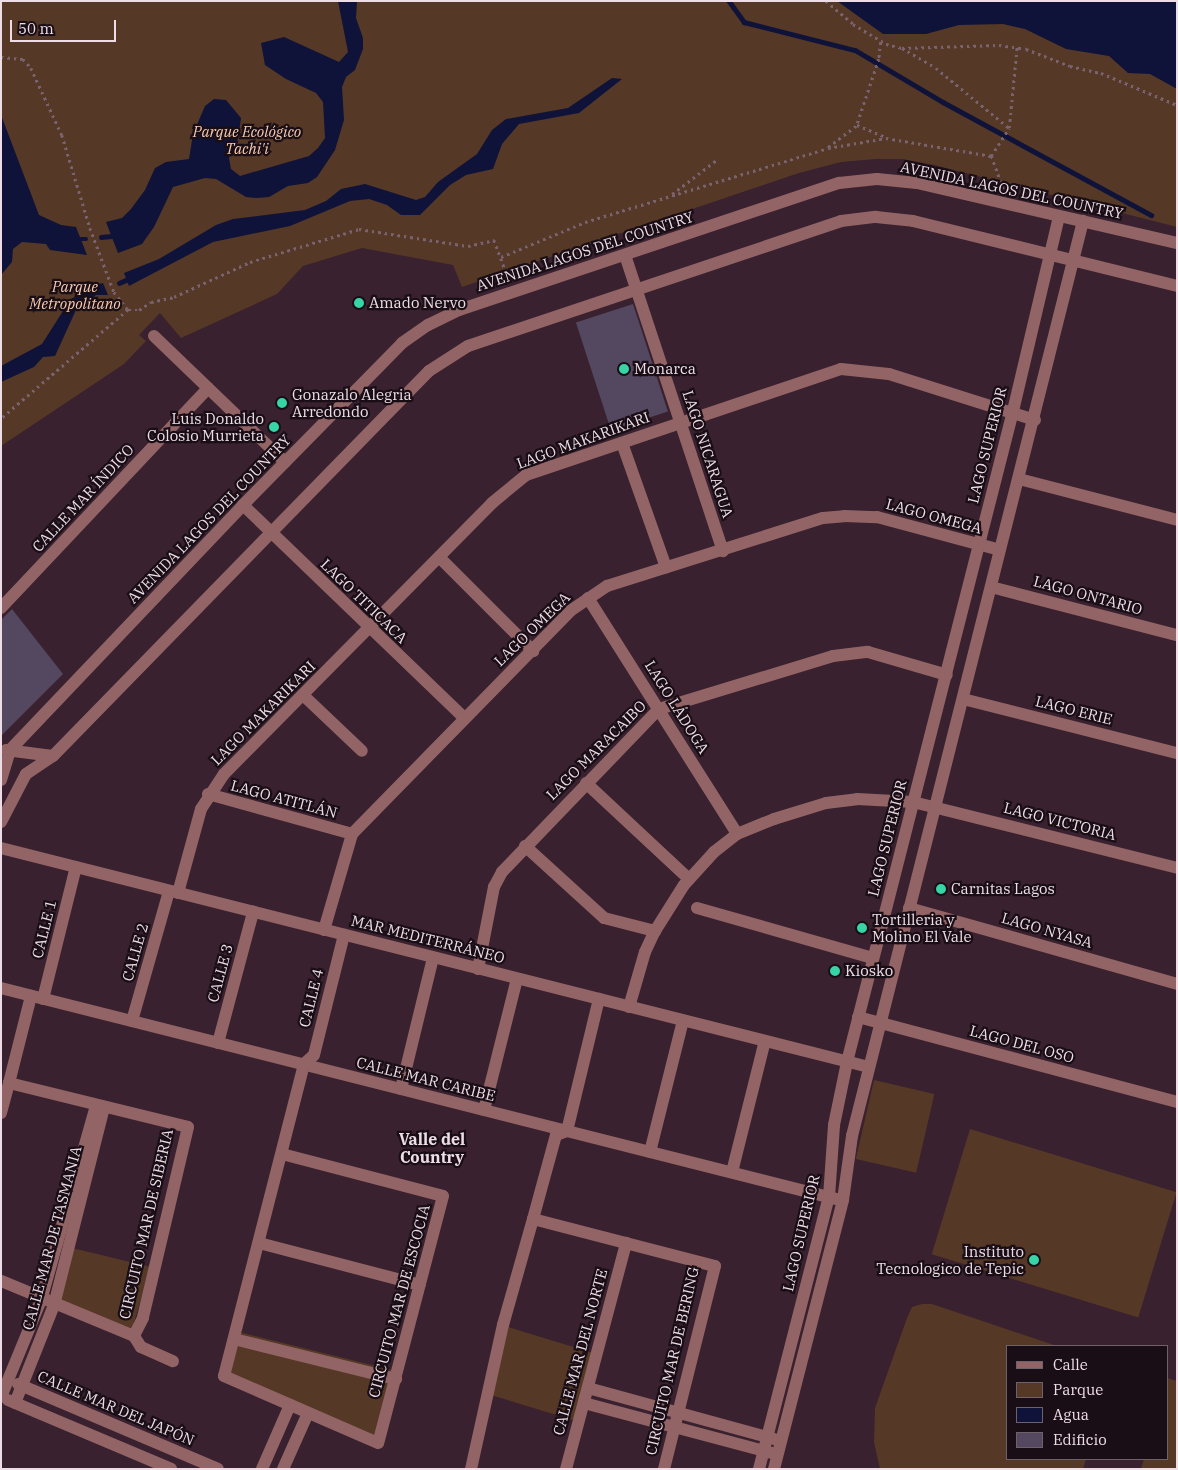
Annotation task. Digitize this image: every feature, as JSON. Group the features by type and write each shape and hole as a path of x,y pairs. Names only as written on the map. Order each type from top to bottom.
{"street":[{"name":"AVENIDA LAGOS DEL COUNTRY","path":"6,750 402,344 428,324 451,313 839,183 877,178 917,183 1177,243"},
{"path":"1,822 26,774 53,756 429,370 449,356 636,290 841,221 876,216 913,221 1050,255 1072,263 1177,286"},
{"name":"LAGO SUPERIOR","path":"759,1469 829,1197 834,1125 847,1062 1014,411 1059,217"},
{"name":"LAGO SUPERIOR","path":"774,1469 843,1200 852,1136 868,1067 1035,420 1082,221"},
{"name":"LAGO NICARAGUA","path":"625,254 723,551"},
{"path":"154,336 285,462"},
{"name":"LAGO MAKARIKARI","path":"173,892 208,794 492,503 526,475 841,369 889,374 1014,411 1035,420"},
{"name":"CALLE MAR ÍNDICO","path":"1,608 208,388"},
{"path":"622,443 666,567"},
{"path":"1019,479 1177,520"},
{"name":"LAGO TITICACA","path":"243,505 369,629 464,718"},
{"name":"LAGO OMEGA","path":"324,930 352,834 464,718 533,651 570,611 607,586 823,518 844,516 877,517 978,546 1000,550"},
{"path":"440,558 533,651"},
{"name":"LAGO ONTARIO","path":"991,587 1177,635"},
{"name":"LAGO LÁDOGA","path":"588,598 737,834"},
{"name":"LAGO MARACAIBO","path":"478,969 494,888 502,872 586,782 659,709 833,656 868,652 947,675"},
{"path":"303,695 362,751"},
{"name":"LAGO ERIE","path":"963,699 1177,753"},
{"path":"1,780 6,750 53,756"},
{"path":"4,768 26,774"},
{"path":"586,782 689,879"},
{"name":"LAGO ATITLÁN","path":"208,794 352,834"},
{"name":"LAGO VICTORIA","path":"630,1007 645,952 655,931 689,879 737,834 774,818 826,803 857,799 913,802 935,806 1177,868"},
{"path":"525,846 604,918 655,931"},
{"name":"MAR MEDITERRÁNEO","path":"1,848 868,1067"},
{"name":"CALLE 1","path":"44,999 76,867"},
{"name":"CALLE 2","path":"132,1021 173,892"},
{"path":"697,908 873,958"},
{"name":"LAGO NYASA","path":"909,908 1177,984"},
{"name":"CALLE 3","path":"218,1043 252,912"},
{"name":"CALLE 4","path":"304,1064 314,1055 344,935"},
{"path":"401,1089 433,958"},
{"path":"484,1110 517,979"},
{"name":"CALLE MAR CARIBE","path":"1,988 843,1200"},
{"path":"1,1113 31,996"},
{"path":"471,1469 503,1325 556,1135 567,1131 599,999"},
{"name":"LAGO DEL OSO","path":"858,1017 1177,1102"},
{"path":"650,1152 683,1021"},
{"path":"732,1172 765,1042"},
{"name":"CIRCUITO MAR DE ESCOCIA","path":"282,1154 444,1196 378,1443 224,1376 304,1064"},
{"name":"CIRCUITO MAR DE SIBERIA","path":"1,1281 41,1300 134,1336 144,1318 188,1127 9,1083"},
{"name":"CALLE MAR DE TASMANIA","path":"1,1397 5,1379 41,1300 100,1106"},
{"name":"CALLE MAR DE TASMANIA","path":"15,1403 24,1387 54,1305 100,1106"},
{"name":"CIRCUITO MAR DE BERING","path":"533,1219 715,1266 664,1469"},
{"path":"259,1243 420,1285"},
{"name":"CALLE MAR DEL NORTE","path":"566,1469 626,1243"},
{"path":"134,1336 141,1347 173,1361"},
{"path":"234,1339 396,1379"},
{"name":"CALLE MAR DEL JAPÓN","path":"5,1379 218,1469"},
{"path":"588,1388 781,1441"},
{"path":"1,1397 171,1469"},
{"path":"584,1403 778,1455"},
{"path":"262,1469 290,1405"},
{"path":"283,1469 308,1412"}],"path":[{"path":"826,1 853,24 881,42 902,48 936,68 1008,130"},
{"path":"828,148 857,125 879,59 881,42"},
{"path":"902,48 971,45 1017,48 1070,66 1101,73 1177,105"},
{"path":"992,156 1008,130 1017,48"},
{"path":"1,57 23,59 31,68 62,135 90,228 114,292 128,310"},
{"path":"857,125 886,138 992,156"},
{"path":"501,257 585,222 669,196 828,148 886,138"},
{"path":"992,156 1001,182"},
{"path":"669,196 718,159"},
{"path":"1,419 128,310 138,310 151,302 174,298 250,262 359,229 468,246 494,240 514,291"}],"green space":[{"name":"Parque Ecológico Tachi'i","path":"1,1 1177,1 1177,227 934,165 902,159 876,159 841,162 799,173 462,287 453,265 362,248 303,266 277,294 181,338 160,313 139,335 146,341 124,364 1,446"},
{"path":"874,1080 934,1094 916,1173 856,1159"},
{"path":"970,1129 1177,1192 1138,1317 932,1254"},
{"path":"68,1247 151,1267 132,1329 56,1298"},
{"path":"932,1304 1054,1345 1006,1345 1006,1460 1086,1460 1083,1469 880,1469 874,1442 875,1408 912,1307"},
{"path":"508,1327 594,1353 574,1420 488,1394"},
{"path":"235,1331 396,1371 379,1437 225,1371"},
{"path":"1168,1378 1177,1381 1177,1469 1141,1469 1144,1460 1168,1460"}],"water":[{"path":"338,1 357,1 356,18 363,38 363,49 355,70 346,77 342,87 344,120 335,150 317,177 308,183 288,186 269,197 257,198 246,197 216,179 205,178 173,187 154,227 142,244 118,253 106,222 122,218 131,209 145,190 155,168 166,162 189,159 193,134 205,106 214,99 226,100 241,118 238,139 229,158 231,169 240,176 309,156 318,148 325,138 323,102 316,93 286,79 265,65 261,43 284,37 339,62 348,52"},
{"path":"837,1 1177,1 1177,89 1150,74 1128,73 1109,56 1066,49 1025,29 1003,24 959,25 926,34 883,34"},
{"path":"612,78 622,79 579,113 519,124 502,144 493,169 466,175 450,185 420,215 401,215 387,205 369,199 350,201 290,226 213,242 129,286 124,273 159,259 216,225 233,219 305,210 326,201 341,189 365,184 416,200 425,197 438,182 477,154 492,130 506,119 568,108"},
{"path":"1,115 39,215 61,225 76,227 87,255 50,250 46,244 22,242 13,249 12,262 1,275"},
{"path":"103,283 108,295 96,295 76,310 55,356 43,357 34,367 1,382 1,366 42,344 70,300 91,286"}],"building":[{"name":"Monarca","path":"633,304 668,411 611,430 576,323"},
{"path":"12,609 63,674 1,736 1,620"}],"waterway":[{"path":"729,1 744,22 855,50 943,102 1151,215"},
{"path":"101,237 111,236"},
{"path":"81,239 86,239"},
{"path":"119,283 126,280"}],"place":[{"name":"Amado Nervo","path":"359,303"},
{"name":"Monarca","path":"624,369"},
{"name":"Gonazalo Alegria Arredondo","path":"282,403"},
{"name":"Luis Donaldo Colosio Murrieta","path":"274,427"},
{"name":"Carnitas Lagos","path":"941,889"},
{"name":"Tortilleria y Molino El Vale","path":"862,928"},
{"name":"Kiosko","path":"835,971"},
{"name":"Instituto Tecnologico de Tepic","path":"1034,1260"}],"district":[{"name":"Valle del Country","path":"432,1148"}],"park label":[{"name":"Parque Metropolitano","path":"75,294"}]}
